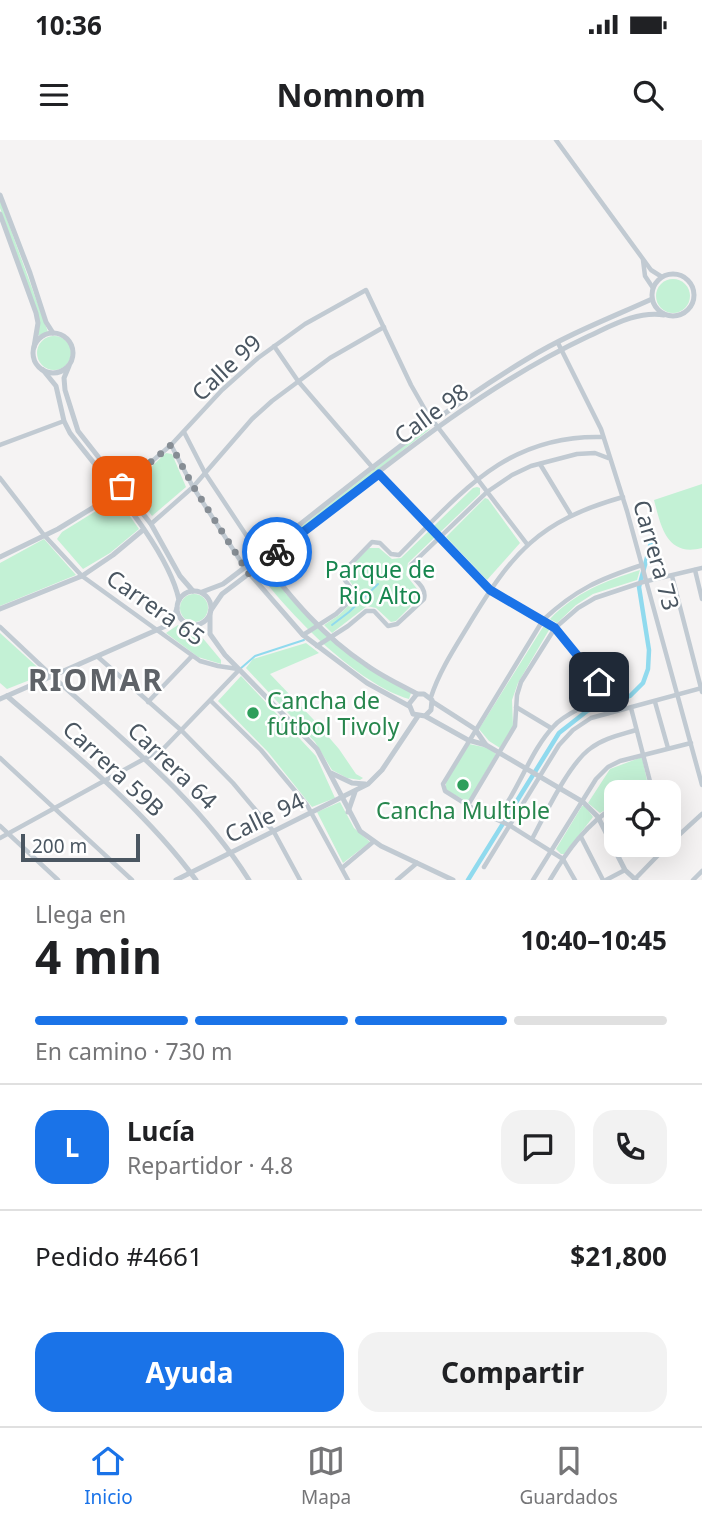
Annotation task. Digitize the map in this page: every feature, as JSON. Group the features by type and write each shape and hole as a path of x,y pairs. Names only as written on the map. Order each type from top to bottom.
{"street":[{"path":"556,140 653,273 662,277 679,275 692,286 701,288"},
{"path":"0,195 46,322 53,333 65,337 72,348 73,360 64,378 78,431 151,524 180,576 193,591"},
{"path":"0,214 36,313 38,323 34,359 56,386 64,421 143,530 172,578 179,600"},
{"path":"643,259 645,276 653,288"},
{"path":"662,277 653,288 652,299 656,308 664,315 678,316 692,306 702,303"},
{"path":"692,286 695,296 692,306"},
{"name":"Calle 99","path":"122,486 171,445 222,390 274,346 326,311 366,290 384,327"},
{"name":"Calle 98","path":"202,592 217,588 245,568 433,421 526,360 652,299"},
{"name":"Calle 98","path":"210,612 221,595 438,427 524,369 622,321 647,314 664,315"},
{"path":"151,524 193,486 252,419 330,358 384,327 411,384 433,421 527,544"},
{"path":"34,347 40,338 53,333"},
{"name":"Carrera 73","path":"558,343 601,429 623,496 702,785"},
{"path":"274,346 298,381 373,468"},
{"path":"43,370 56,373 69,366"},
{"path":"0,444 64,421"},
{"path":"184,432 205,473 264,562 319,626 363,663 432,700 475,729 486,745"},
{"path":"303,635 336,614 353,598 352,590 342,578 342,573 372,542 380,542 391,554 399,555 477,479 507,459 533,448 571,438 603,437"},
{"path":"171,445 193,486 249,574 303,635 367,683 410,709 468,740 486,745 583,802 598,817 625,870 635,880 657,857"},
{"path":"317,646 366,611 374,611 388,626 397,624 425,595 425,590 410,574 411,565 487,492 512,475 577,454 604,455 609,458"},
{"path":"540,464 571,515"},
{"path":"379,474 490,590 555,628 599,682 603,691 597,699 577,708 551,728 502,822 484,867"},
{"name":"Carrera 65","path":"0,478 44,534 82,576 192,656 208,664 238,669"},
{"path":"0,557 58,529 117,493"},
{"path":"422,716 431,710 435,685 490,590 527,544 571,515 623,496"},
{"path":"0,609 82,576 143,530"},
{"path":"575,880 563,859 552,851 468,805 443,788 468,740 543,620 581,589 643,568"},
{"path":"468,805 515,726 517,695 521,682 555,628 578,608 595,598 702,568"},
{"path":"695,570 702,599"},
{"path":"502,822 573,730 591,719 702,690 672,576"},
{"path":"3,698 158,630 173,620 183,595 193,591 202,592 208,598 210,634 238,669 310,741 360,831 373,842 453,880"},
{"path":"177,608 182,619 193,625 201,623 210,612"},
{"name":"Carrera 64","path":"0,627 192,804 232,853 249,880"},
{"path":"148,702 192,656"},
{"path":"97,657 182,731 233,783 274,832 300,880"},
{"path":"0,838 164,748 211,701 238,669"},
{"path":"410,709 412,697 435,685"},
{"name":"Carrera 59B","path":"0,690 3,698 105,782 158,832 196,880"},
{"path":"211,701 261,750 312,813 348,880"},
{"path":"655,702 668,748"},
{"path":"516,707 551,728"},
{"path":"631,708 650,780"},
{"name":"Calle 94","path":"409,727 410,709"},
{"name":"Calle 94","path":"176,880 368,784 383,770 409,727 422,716"},
{"path":"532,839 576,762 588,749 605,740 636,730"},
{"path":"533,880 596,779 608,767 643,754 691,743"},
{"path":"0,758 132,880"},
{"path":"330,773 356,784 368,784"},
{"path":"337,787 344,779"},
{"path":"348,812 356,790"},
{"path":"550,880 563,859 604,813"},
{"path":"681,833 702,814"},
{"path":"0,826 58,880"},
{"path":"581,837 604,880 625,870"},
{"path":"342,868 373,842"},
{"path":"397,880 417,863"},
{"path":"693,880 702,871"}],"green space":[{"path":"0,200 48,332 37,336 37,312 0,208"},
{"path":"673,279 685,284 690,296 685,308 673,313 661,308 656,296 661,284"},
{"path":"54,336 66,341 71,353 66,365 54,370 42,365 37,353 42,341"},
{"path":"428,427 430,429 264,559 262,557"},
{"path":"166,453 172,454 186,487 152,516 131,486"},
{"path":"702,484 702,548 681,548 668,538 654,500"},
{"name":"Parque de Rio Alto","path":"477,487 480,488 480,494 408,563 406,575 422,595 396,621 391,622 376,608 367,606 332,633 324,625 355,599 356,590 344,573 369,548 379,548 392,559 401,558"},
{"path":"117,498 139,529 110,553 83,569 57,539 62,532"},
{"path":"485,498 520,543 487,580 446,537"},
{"path":"44,539 76,575 0,606 0,563"},
{"path":"264,570 268,570 286,594 333,641 411,693 409,699 369,679 328,648 274,593 261,576"},
{"path":"640,570 637,580 593,594 557,623 550,619 592,588"},
{"path":"194,594 204,598 208,608 204,618 194,622 184,618 180,608 184,598"},
{"path":"178,625 201,636 221,660 221,664 198,657 166,633"},
{"path":"543,627 548,627 549,630 518,683 512,700 513,726 500,748 489,741 479,729"},
{"path":"0,633 45,674 7,689 0,683"},
{"path":"306,643 319,653 270,674 339,749 356,774 363,778 360,780 347,778 332,770 315,742 246,668 253,659"},
{"path":"241,676 316,756 335,798 312,807 268,752 218,701"},
{"path":"469,744 488,748 496,754 468,802 446,790 446,782"},
{"path":"642,757 647,780 604,780 604,811 600,813 588,803 610,769"},
{"path":"340,802 354,828 370,842 343,863 317,812"},
{"path":"582,806 585,806 593,817 564,854 561,854 556,849"}],"waterway":[{"path":"468,880 559,733 587,711 630,696 643,683 648,669 649,650 639,587 653,535"},
{"path":"332,625 378,584"},
{"path":"240,669 255,656 304,640"}],"way so far":[{"path":"122,486 171,445 193,486 249,574 277,552"}],"place":[{"name":"Cancha de fútbol Tivoly","path":"253,713"},
{"name":"Cancha Multiple","path":"463,785"}],"district":[{"name":"RIOMAR","path":"96,679"}],"route":[{"path":"277,552 379,474 490,590 555,628 599,682"}]}
